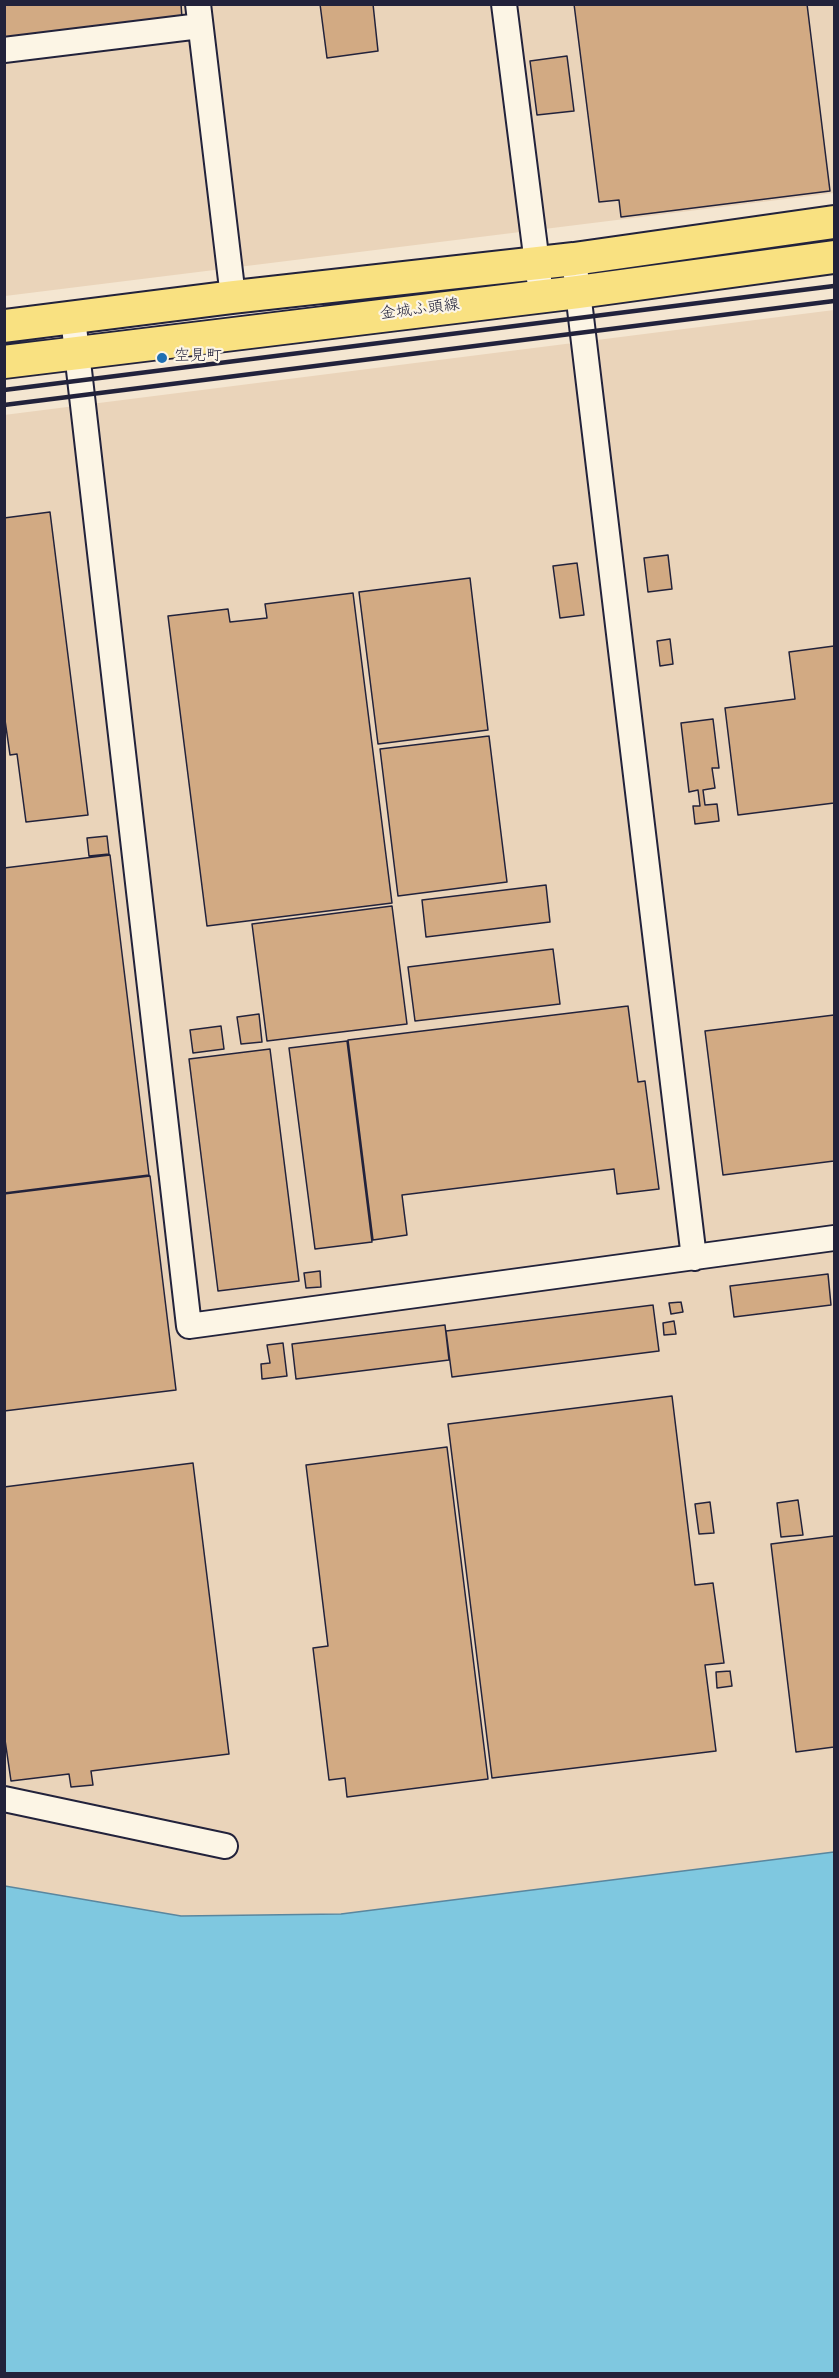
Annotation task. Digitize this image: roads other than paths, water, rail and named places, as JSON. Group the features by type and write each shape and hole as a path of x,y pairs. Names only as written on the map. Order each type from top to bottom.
{"main road":[{"name":"金城ふ頭線","path":"4,326 233,297 574,259 834,222"},
{"name":"金城ふ頭線","path":"4,362 578,292 834,257"}],"street":[{"path":"504,4 541,296"},
{"path":"4,50 199,15 233,297"},
{"path":"574,259 694,1258"},
{"path":"73,318 189,1326 834,1238"},
{"path":"4,1799 225,1846"}],"water":[{"path":"834,1852 834,2373 5,2373 5,1886 181,1916 341,1914"}],"railway":[{"path":"4,390 834,286"},
{"path":"4,405 834,301"}],"place":[{"name":"空見町","path":"162,358"}]}
